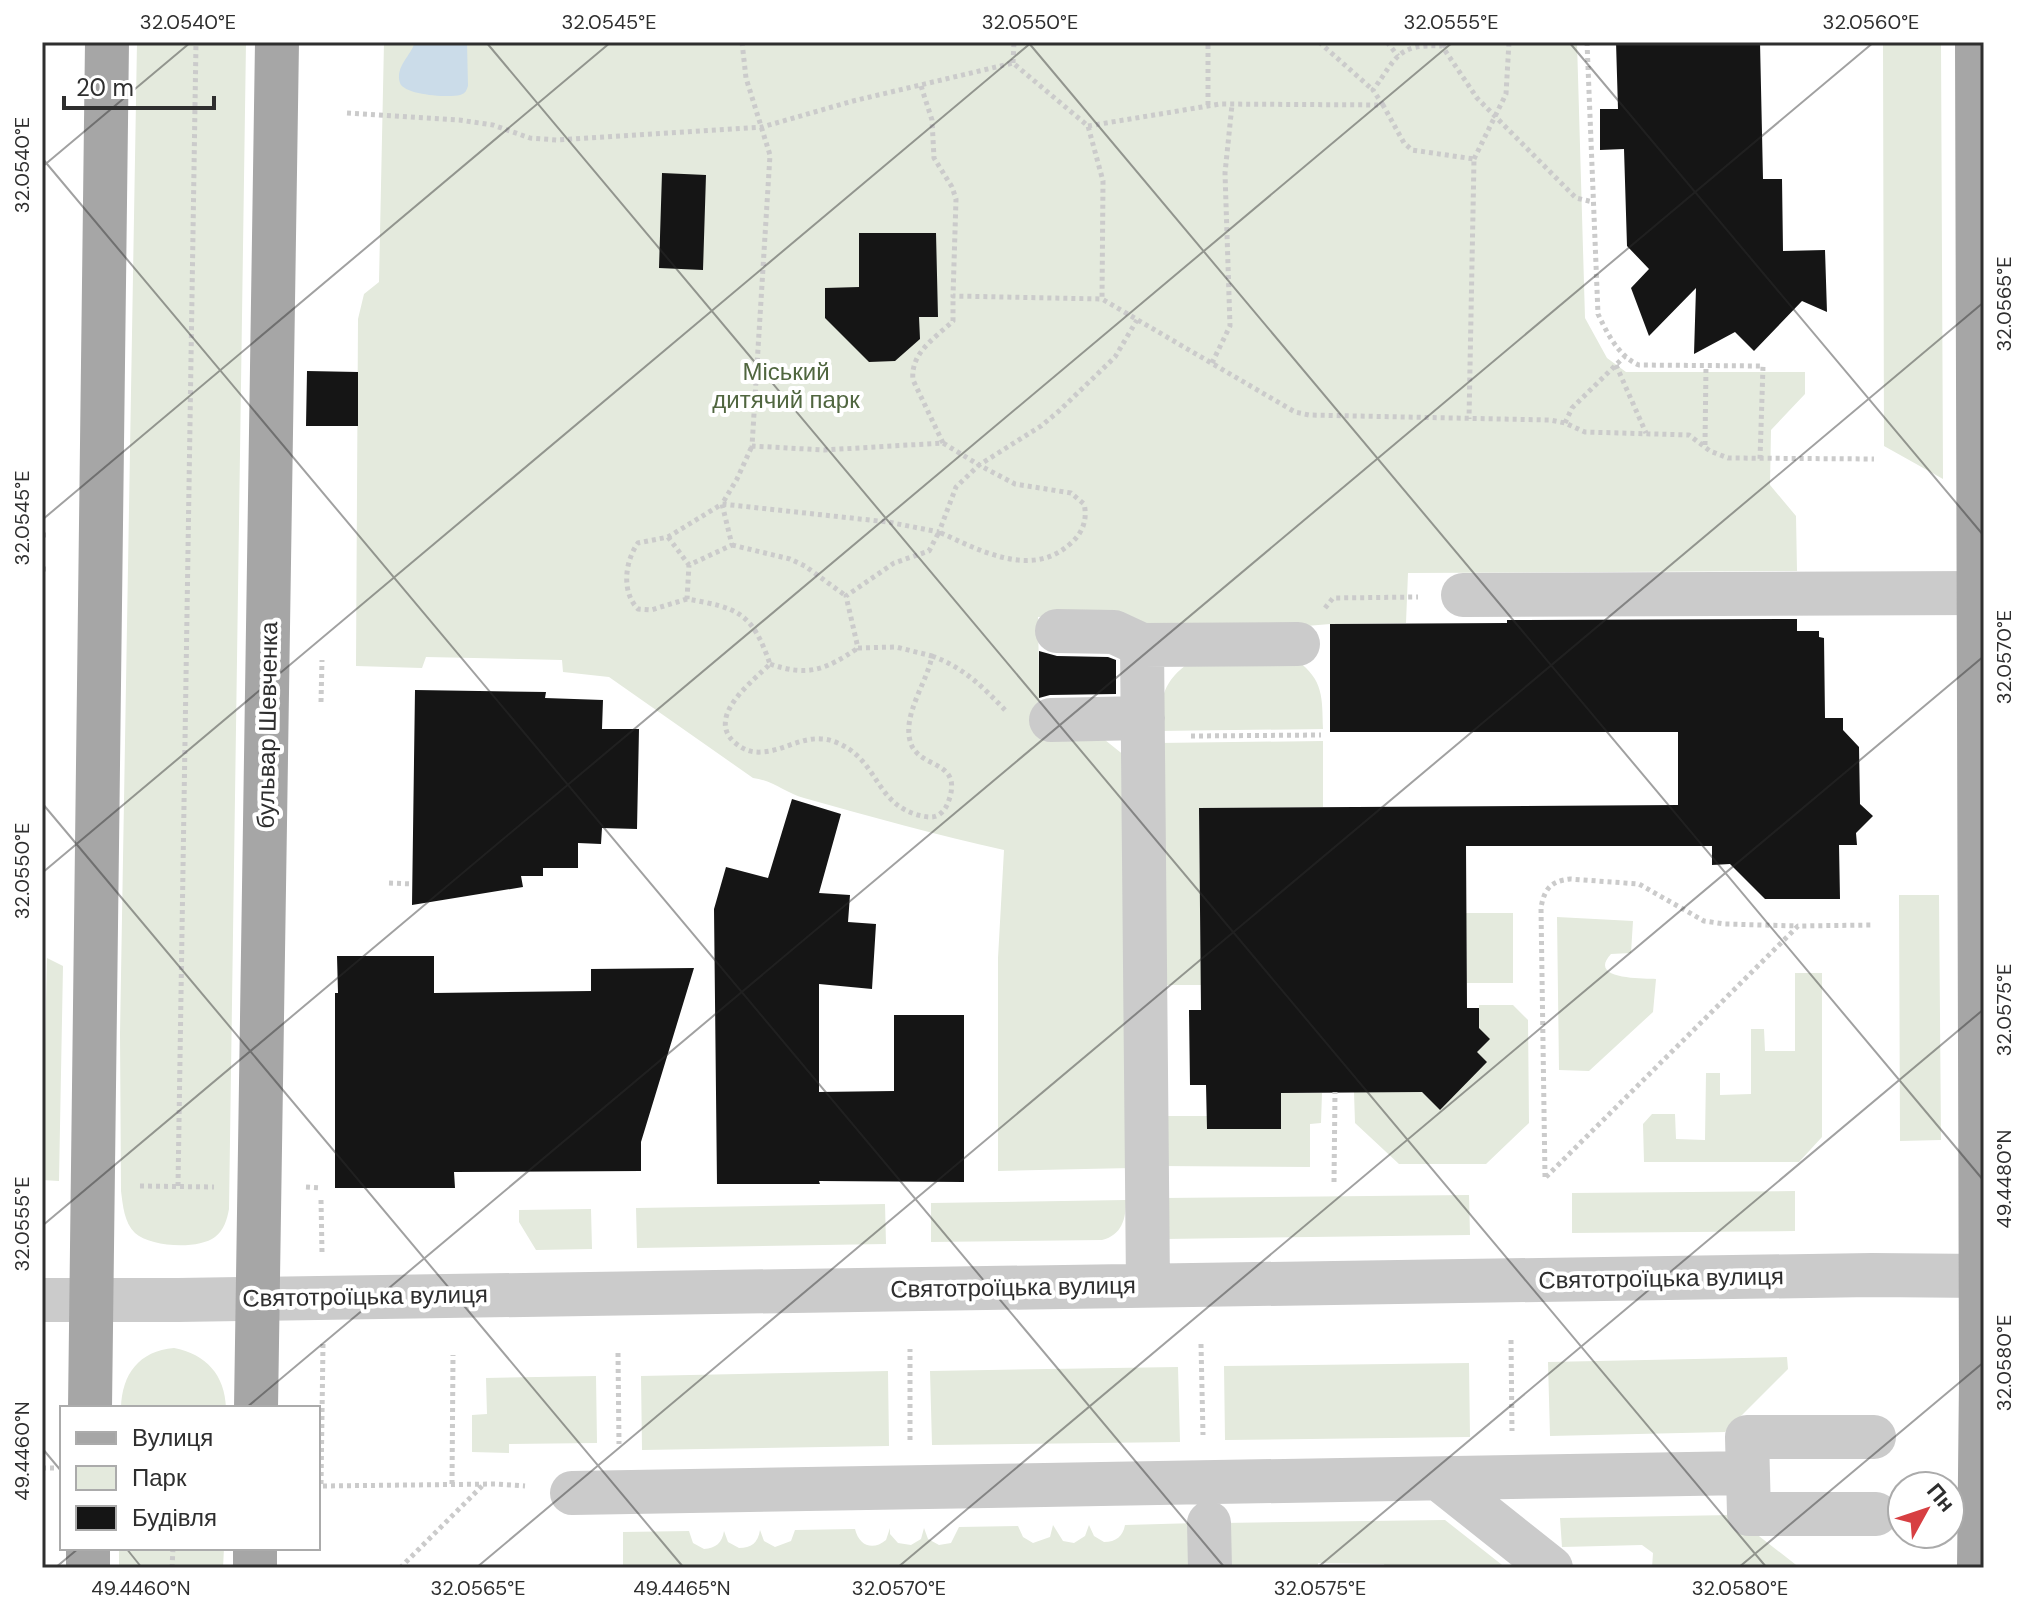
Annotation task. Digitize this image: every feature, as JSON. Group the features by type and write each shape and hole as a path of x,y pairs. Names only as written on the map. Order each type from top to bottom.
{"main road":[{"path":"90,1406 107,42"},
{"name":"бульвар Шевченка","path":"256,1406 277,42"},
{"path":"1977,42 1982,1276 1979,1568"}],"street":[{"path":"1463,595 1979,593"},
{"path":"1057,631 1114,632 1142,645 1298,644"},
{"path":"1142,645 1148,1285"},
{"path":"1051,720 1142,727"},
{"name":"Святотроїцька вулиця","path":"42,1300 1982,1276"},
{"path":"1874,1437 1747,1437 1749,1514 1876,1514"},
{"path":"572,1493 1748,1473"},
{"path":"1439,1479 1551,1568"},
{"path":"1209,1523 1210,1568"}],"path":[{"path":"178,1186 196,42"},
{"path":"742,42 746,78 770,155 752,446 722,504 668,537 643,541 634,547 628,565 628,596 633,604 644,611 687,599 721,604 740,614 754,627 770,664 787,670 815,671 858,648 896,647 932,656 951,663 971,676 1011,715 1028,721 1051,720"},
{"path":"1013,63 1014,42"},
{"path":"1208,42 1208,105"},
{"path":"1319,42 1373,90 1404,143 1412,150 1474,159"},
{"path":"1387,42 1398,56"},
{"path":"1373,90 1407,48 1442,46 1453,42"},
{"path":"1469,419 1474,159 1508,83 1509,42"},
{"path":"1587,42 1598,314 1613,342 1625,356 1639,365 1763,366 1760,459"},
{"path":"1442,46 1477,98 1495,117 1576,198 1593,202"},
{"path":"347,113 459,120 493,125 530,138 557,140 762,127 853,101 1013,63"},
{"path":"1013,63 1088,126 1103,181 1102,299"},
{"path":"722,504 899,523 939,532 988,554 1016,560 1036,560 1055,554 1067,548 1082,531 1086,512 1078,497 1062,491 1015,484 943,443 913,380 912,371 917,356 953,321 956,199 934,158 933,125 921,86"},
{"path":"1088,126 1208,105 1383,105"},
{"path":"1212,363 1230,326 1225,173 1232,105"},
{"path":"953,296 1102,299 1302,414 1550,420 1585,432 1689,435 1719,456 1874,459"},
{"path":"846,596 894,563 929,551 956,487 979,465 1059,411 1115,357 1137,320"},
{"path":"1565,423 1572,408 1625,356"},
{"path":"1616,365 1646,433"},
{"path":"1705,447 1706,366"},
{"path":"752,446 824,450 943,443"},
{"path":"722,504 732,545"},
{"path":"668,537 689,565 687,599"},
{"path":"689,565 732,545 790,559 805,566 846,596 858,648"},
{"path":"1298,644 1333,598 1463,595"},
{"path":"770,664 728,710 726,731 731,738 744,749 754,752 786,748 815,739 832,741 861,759 892,803 929,817 941,813 951,792 948,772 919,754 910,737 912,713 932,656"},
{"path":"321,702 322,660"},
{"path":"1142,727 1321,735"},
{"path":"1798,926 1545,1177 1541,908 1549,886 1559,880 1570,879 1639,884 1704,921 1725,924 1873,925"},
{"path":"389,883 412,884"},
{"path":"1334,1182 1335,1092"},
{"path":"137,1186 218,1187"},
{"path":"321,1200 322,1253"},
{"path":"320,1440 323,1339"},
{"path":"1511,1340 1512,1478"},
{"path":"910,1349 910,1488"},
{"path":"452,1484 453,1355"},
{"path":"42,1468 56,1468"},
{"path":"320,1480 321,1486 506,1484"},
{"path":"400,1568 484,1484"}],"green space":[{"path":"137,42 246,42 229,1209 225,1224 215,1237 186,1245 162,1244 135,1233 126,1219 121,1191 120,1034"},
{"name":"Міський дитячий парк","path":"384,42 1577,42 1585,318 1607,358 1626,372 1805,372 1805,394 1771,430 1770,485 1796,516 1797,571 1408,573 1406,623 1143,632 1114,616 1038,617 1040,738 1105,740 1125,756 1131,1168 998,1171 998,958 1004,850 804,798 753,778 609,677 563,672 562,660 426,657 422,668 356,666 358,319 364,294 379,282"},
{"path":"1883,42 1941,42 1943,479 1884,446"},
{"path":"1297,660 1312,675 1320,690 1323,729 1158,731 1167,687 1186,665"},
{"path":"1323,741 1323,807 1199,808 1201,985 1158,985 1158,743"},
{"path":"1899,895 1939,895 1941,1140 1900,1141"},
{"path":"1466,913 1513,913 1513,983 1467,983"},
{"path":"1557,917 1633,921 1631,953 1611,954 1605,962 1606,969 1629,978 1656,979 1653,1012 1589,1071 1559,1070"},
{"path":"47,958 63,966 59,1181 42,1180"},
{"path":"1795,973 1822,973 1822,1137 1799,1162 1644,1162 1643,1124 1652,1114 1675,1114 1676,1139 1705,1140 1706,1073 1720,1073 1720,1095 1751,1094 1751,1029 1764,1029 1765,1051 1795,1051"},
{"path":"1479,1005 1513,1005 1528,1020 1529,1123 1486,1164 1399,1164 1355,1123 1354,1092 1422,1092 1440,1109 1489,1039 1479,1028"},
{"path":"1280,1086 1300,1093 1322,1093 1321,1123 1310,1124 1310,1167 1159,1166 1159,1116 1207,1116 1207,1129 1281,1129"},
{"path":"1795,1191 1795,1231 1572,1233 1572,1193"},
{"path":"1469,1195 1470,1235 1165,1239 1164,1198"},
{"path":"1126,1200 1122,1225 1109,1238 1102,1240 931,1242 931,1203"},
{"path":"885,1204 886,1244 637,1248 636,1208"},
{"path":"591,1209 592,1249 536,1250 519,1222 519,1210"},
{"path":"174,1348 185,1351 212,1368 222,1386 226,1406 121,1406 125,1385 135,1366 142,1359"},
{"path":"1787,1357 1788,1369 1725,1432 1550,1436 1548,1362"},
{"path":"1469,1363 1470,1437 1225,1440 1224,1366"},
{"path":"1178,1367 1180,1442 932,1445 930,1371"},
{"path":"888,1371 889,1446 642,1450 641,1376"},
{"path":"596,1376 597,1443 509,1444 509,1453 472,1452 472,1415 487,1414 486,1378"},
{"path":"1732,1515 1800,1568 1652,1568 1653,1553 1642,1545 1562,1547 1560,1518"},
{"path":"1445,1520 1506,1568 1385,1568 1384,1564 1318,1563 1318,1568 1223,1568 1222,1523"},
{"path":"1197,1523 1197,1568 623,1568 623,1532 689,1531 693,1543 704,1549 718,1544 724,1531 728,1542 739,1548 753,1544 760,1530 764,1541 775,1547 791,1541 795,1530 855,1529 863,1543 872,1546 886,1540 890,1528 890,1534 898,1543 911,1545 921,1539 924,1528 928,1539 939,1545 951,1543 959,1527 1018,1526 1023,1537 1033,1543 1050,1537 1053,1525 1063,1541 1074,1543 1085,1536 1089,1525 1094,1536 1104,1542 1118,1538 1125,1525"},
{"path":"119,1550 224,1550 223,1568 119,1568"}],"water":[{"path":"415,42 467,42 468,86 465,93 437,96 403,87 399,77 401,66"}],"building":[{"path":"1616,42 1760,42 1763,179 1782,179 1783,251 1825,250 1827,312 1802,301 1754,351 1735,332 1694,354 1696,288 1649,336 1631,288 1649,269 1627,246 1624,149 1600,150 1600,109 1618,109"},
{"path":"662,173 706,175 703,270 659,268"},
{"path":"859,233 936,233 938,317 919,317 920,339 895,361 869,362 825,318 825,288 859,287"},
{"path":"307,371 358,372 358,426 306,426"},
{"path":"1797,619 1797,631 1819,631 1819,637 1824,638 1825,718 1843,718 1843,730 1859,747 1860,804 1873,816 1856,833 1857,845 1839,845 1840,899 1765,899 1730,864 1712,865 1712,846 1466,846 1467,1008 1479,1008 1479,1028 1490,1039 1477,1052 1487,1062 1440,1110 1422,1092 1281,1093 1281,1129 1207,1129 1206,1085 1190,1085 1189,1010 1201,1010 1199,808 1678,805 1678,732 1330,732 1330,624"},
{"path":"1039,651 1057,656 1108,657 1116,660 1116,694 1050,695 1039,698"},
{"path":"415,690 546,692 545,698 603,700 602,729 639,729 637,829 602,828 601,844 578,843 578,868 543,868 543,876 521,876 523,887 412,905"},
{"path":"792,799 841,814 819,893 850,895 848,922 876,924 872,989 819,984 819,1092 894,1091 894,1015 964,1015 964,1182 717,1184 714,909 726,867 768,878"},
{"path":"337,956 434,956 434,993 591,991 591,969 694,968 641,1142 641,1171 454,1172 455,1188 335,1188"}]}
